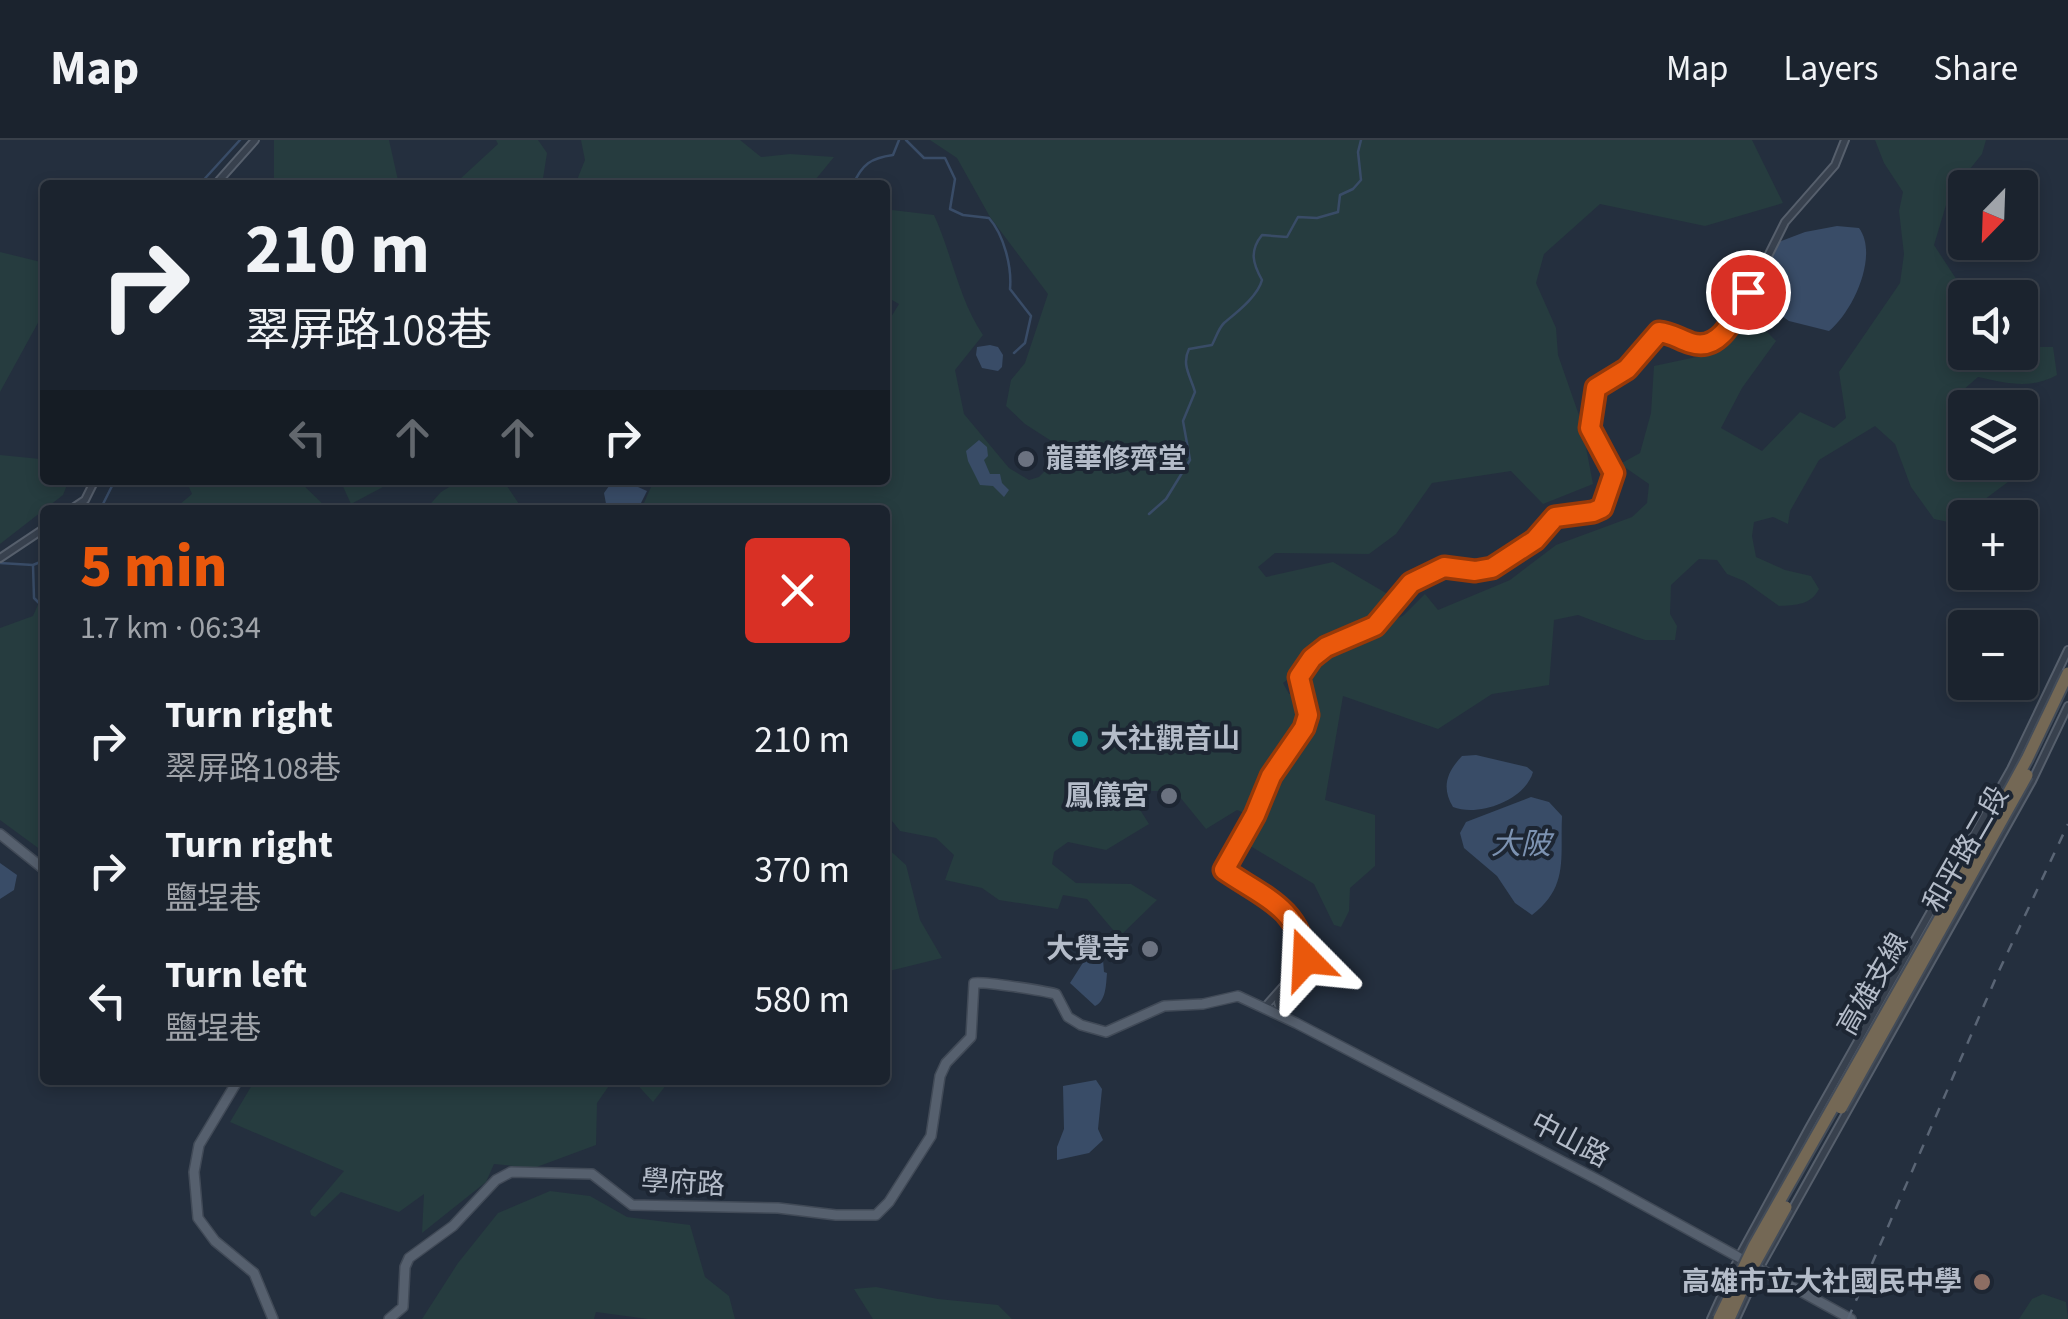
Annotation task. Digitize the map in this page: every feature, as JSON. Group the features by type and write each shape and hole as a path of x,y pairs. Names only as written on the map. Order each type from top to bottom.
{"highway":[{"name":"高雄支線","path":"1719,1319 1754,1246 2027,759 2068,672"},
{"name":"高雄支線","path":"1734,1319 1768,1238 2011,806 2068,691"}],"main road":[{"path":"0,834 40,866"},
{"name":"中山路","path":"884,1208 931,1136 943,1068 971,1037 974,983 1056,994 1068,1017 1106,1032 1169,1005 1203,1004 1235,996 1282,1016 1740,1256 1851,1319"},
{"path":"235,1085 199,1145 194,1172 198,1218 214,1242 254,1273 273,1319"},
{"name":"學府路","path":"388,1319 403,1306 409,1258 453,1226 496,1180 511,1172 592,1174 624,1202 639,1206 778,1208 862,1216 876,1215 884,1208"}],"street":[{"path":"219,180 255,140"},
{"path":"1264,1008 1305,962 1302,935 1290,914 1224,870 1249,827 1271,776 1304,728 1308,715 1299,677 1302,668 1326,647 1375,626 1411,583 1444,567 1475,571 1492,568 1535,540 1555,517 1602,508 1614,473 1590,428 1596,388 1627,369 1659,332 1701,345 1719,338 1764,266 1785,222 1835,165 1846,140"},
{"path":"78,505 92,485"},
{"path":"0,558 40,531"},
{"name":"和平路二段","path":"1710,1319 1764,1212 2011,770 2068,650"},
{"name":"和平路二段","path":"1755,1264 2032,780 2068,706"},
{"path":"1280,989 1282,1016"},
{"path":"1734,1319 1765,1232 1764,1212"}],"green space":[{"path":"274,140 389,140 398,180 274,180"},
{"path":"496,140 538,140 547,153 543,180 459,180 498,144"},
{"path":"581,140 740,140 761,157 834,157 815,180 577,180 585,160"},
{"path":"930,140 1752,140 1783,203 1705,226 1600,204 1544,254 1536,283 1556,328 1558,355 1581,421 1593,484 1543,504 1511,471 1432,483 1396,534 1369,554 1275,553 1258,567 1266,577 1333,562 1391,596 1372,620 1361,627 1345,627 1315,650 1283,683 1289,694 1297,692 1299,721 1288,745 1263,779 1247,814 1237,810 1206,829 1175,791 1147,791 1137,805 1149,824 1106,850 1068,842 1054,852 1052,864 1076,883 1131,884 1157,900 1119,937 1087,899 1063,895 1058,909 999,900 982,888 945,880 954,855 936,838 900,831 890,818 890,505 644,503 652,485 890,485 890,319 899,304 890,299 892,210 934,215 968,307 983,335 955,370 964,414 1009,468 1029,480 1039,477 1055,461 1056,444 1006,406 1011,380 1025,363 1048,294 990,217 957,158"},
{"path":"1875,140 1986,140 1982,154 1969,170 1948,170 1948,198 1934,245 1957,280 1948,280 1948,370 2038,370 2038,347 2053,347 2057,375 2027,384 1978,377 1963,390 1948,390 1948,480 2011,480 1984,500 1948,500 1948,522 1934,519 1911,487 1895,444 1875,426 1819,460 1790,511 1788,524 1773,517 1754,522 1756,557 1811,576 1819,589 1807,601 1779,606 1727,574 1717,560 1699,559 1671,585 1670,614 1677,626 1675,640 1645,640 1578,615 1554,620 1549,685 1492,694 1438,729 1343,696 1325,800 1375,815 1375,866 1350,888 1349,911 1341,927 1334,925 1314,884 1247,844 1280,775 1307,742 1315,706 1306,681 1313,665 1404,615 1425,594 1438,610 1510,580 1556,545 1632,517 1647,503 1649,484 1620,464 1640,453 1651,413 1654,366 1715,353 1750,315 1776,341 1742,388 1721,428 1762,451 1800,412 1834,428 1846,418 1839,372 1900,283 1904,254 1899,211 1903,192"},
{"path":"0,252 40,262 40,319 0,392"},
{"path":"0,455 40,459 40,485 67,485 63,495 50,505 40,505 40,513 0,544"},
{"path":"188,485 303,485 324,505 179,505 192,494"},
{"path":"342,485 387,485 351,504"},
{"path":"453,485 506,485 520,505 429,505"},
{"path":"40,600 40,849 0,820 0,628 33,616"},
{"path":"890,851 906,865 920,920 942,958 890,971"},
{"path":"252,1085 610,1085 597,1103 596,1145 534,1168 494,1164 486,1182 422,1233 424,1194 399,1212 341,1192 315,1217 311,1215 310,1211 344,1171 230,1122"},
{"path":"638,1085 666,1085 653,1102"},
{"path":"550,1191 590,1196 627,1217 690,1225 705,1277 729,1296 735,1319 648,1319 596,1312 594,1319 422,1319 458,1263 498,1213"},
{"path":"876,1287 998,1305 1012,1319 873,1319 854,1289"},
{"path":"2043,1294 2066,1302 2068,1319 2019,1319 2032,1299"}],"water":[{"path":"1837,226 1859,228 1864,239 1865,267 1847,311 1829,331 1789,321 1761,302 1757,286 1776,243"},
{"path":"977,347 998,347 1003,355 998,371 982,368 976,355"},
{"path":"979,440 987,447 984,460 990,474 1000,474 1009,490 1004,497 993,486 980,485 968,461 966,451"},
{"path":"638,485 647,491 640,505 606,505 604,493 609,486"},
{"name":"大陂","path":"1476,755 1527,767 1533,772 1521,791 1500,804 1475,810 1453,807 1447,793 1449,774 1462,756"},
{"name":"大陂","path":"1531,797 1549,802 1562,816 1557,882 1552,894 1532,915 1515,903 1497,876 1464,848 1460,833 1466,822"},
{"path":"0,863 17,875 14,890 0,899"},
{"path":"1102,947 1106,983 1103,997 1095,1006 1070,983 1084,961"},
{"path":"1096,1080 1102,1089 1098,1129 1103,1140 1089,1153 1057,1160 1064,1129 1063,1086"}],"waterway":[{"path":"204,180 240,140"},
{"path":"856,180 868,163 893,155 899,140"},
{"path":"906,140 924,158 945,158 955,179 950,209 989,218 999,233 1008,261 1010,289 1031,316 1025,343 1014,353"},
{"path":"1149,514 1166,499 1190,460 1183,421 1195,392 1186,366 1189,349 1212,345 1222,325 1256,292 1262,280 1254,252 1262,235 1287,237 1298,217 1317,218 1338,212 1340,195 1361,180 1361,140"},
{"path":"102,505 112,485"},
{"path":"0,563 40,562"},
{"path":"33,565 34,598 40,604"}],"railway":[{"path":"1848,1319 1998,973 2068,824"}],"place":[{"name":"龍華修齊堂","path":"1026,459"},
{"name":"大社觀音山","path":"1080,739"},
{"name":"鳳儀宮","path":"1169,796"},
{"name":"大覺寺","path":"1150,949"},
{"name":"高雄市立大社國民中學","path":"1982,1282"}],"route":[{"path":"1306,959 1302,935 1290,914 1224,870 1255,815 1271,776 1304,728 1308,715 1299,677 1302,668 1326,647 1375,626 1411,583 1448,566 1475,571 1492,568 1535,540 1555,517 1602,508 1614,473 1590,428 1596,388 1627,369 1659,332 1701,345 1719,338 1748,292"}]}
